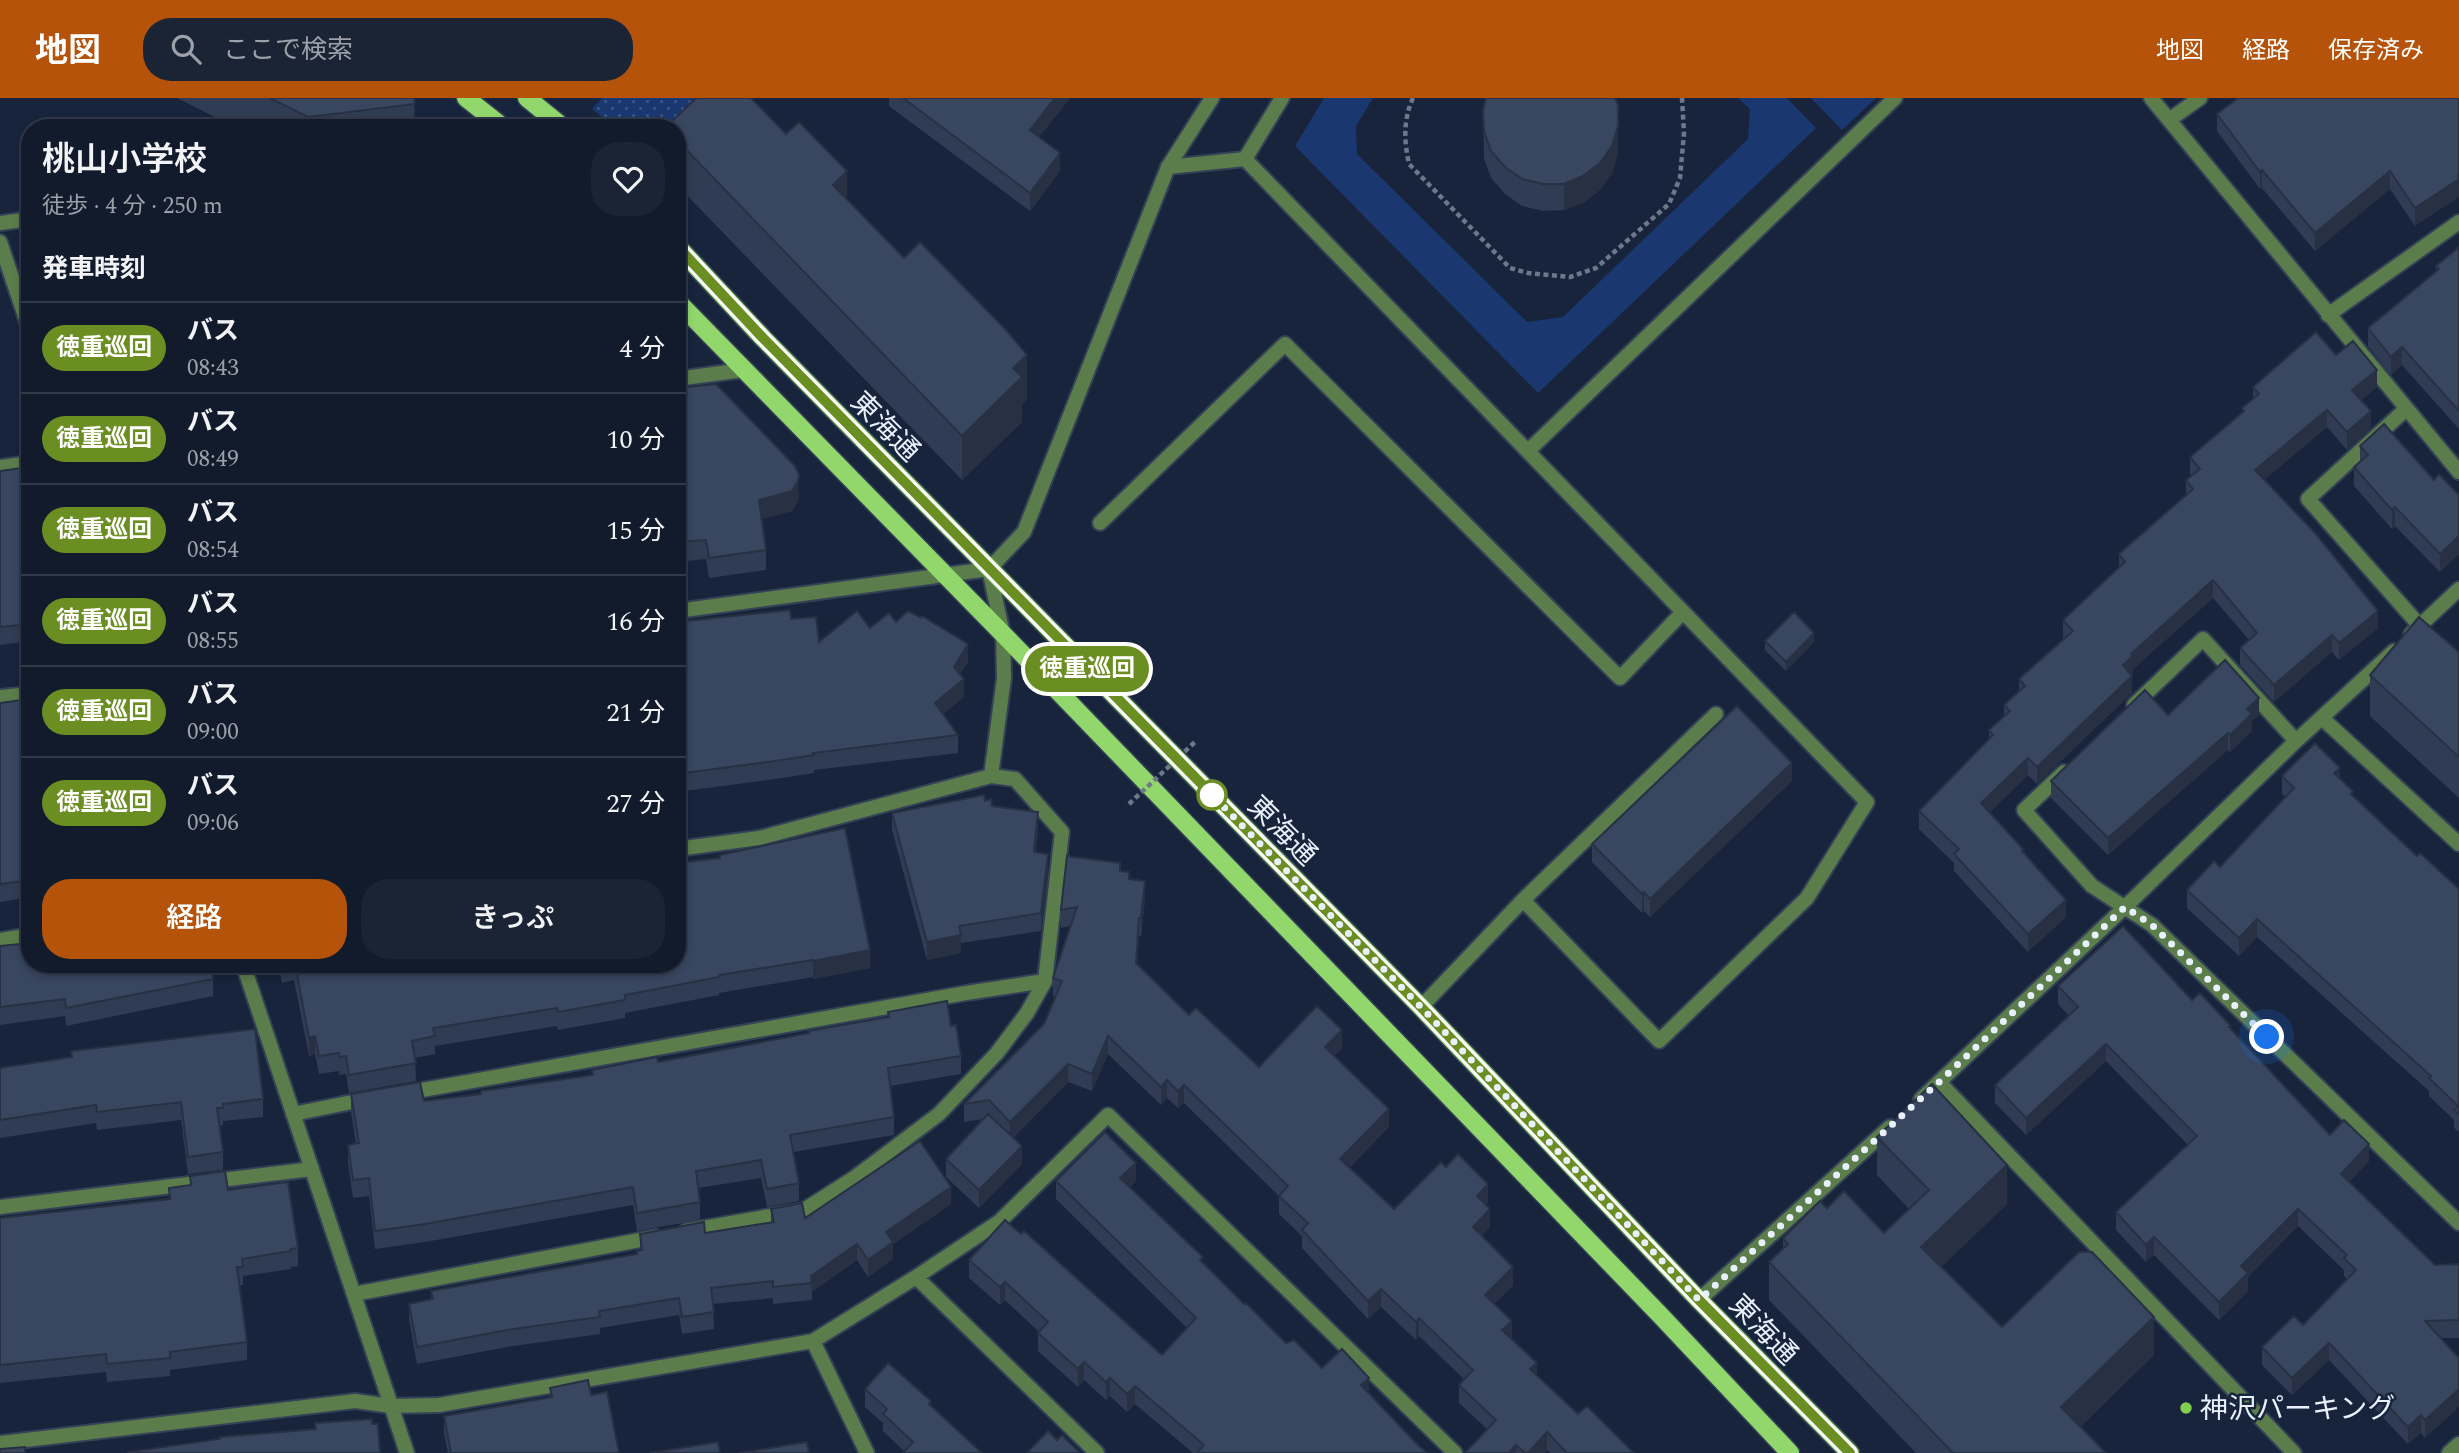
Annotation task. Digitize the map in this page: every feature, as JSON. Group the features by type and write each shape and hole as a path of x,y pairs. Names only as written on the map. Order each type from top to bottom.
{"main road":[{"path":"466,98 493,119"},
{"path":"527,98 553,119"},
{"name":"東海通","path":"686,256 763,338 1421,1007 1699,1300 1850,1453"},
{"path":"686,310 1003,634 1790,1453"}],"street":[{"path":"686,610 989,569 1024,532 1168,167 1212,98"},
{"path":"1245,159 1282,98"},
{"path":"1528,451 1895,98"},
{"path":"2151,98 2459,472"},
{"path":"2169,120 2200,98"},
{"path":"1168,167 1245,159"},
{"path":"1245,159 1867,802 1807,898 1659,1041 1523,900"},
{"path":"0,223 21,220"},
{"path":"2329,315 2459,222"},
{"path":"0,242 21,304"},
{"path":"1100,523 1285,344 1620,678 1682,613"},
{"path":"686,378 743,370"},
{"path":"2406,409 2308,499 2420,626"},
{"path":"0,467 21,464"},
{"path":"989,569 1003,634 1004,678 991,776"},
{"path":"1699,1300 1939,1082 2459,589"},
{"path":"2123,715 2203,639 2296,741"},
{"path":"0,697 21,695"},
{"path":"1421,1007 1523,900 1716,714"},
{"path":"2322,718 2459,844"},
{"path":"2074,763 2024,810 2092,886 2152,925 2459,1223"},
{"path":"354,1294 804,1210 854,1178 939,1114 997,1053 1027,1013 1045,981 1062,832 1015,779 991,776 759,838 686,848"},
{"path":"0,940 21,937"},
{"path":"246,973 407,1453"},
{"path":"293,1114 1045,981"},
{"path":"1939,1082 2294,1453"},
{"path":"0,1443 355,1401 391,1406 439,1405 813,1341 1000,1221 1108,1115 1455,1453"},
{"path":"0,1207 312,1169"},
{"path":"916,1277 1097,1453"},
{"path":"813,1341 867,1453"},
{"path":"2449,1453 2459,1444"}],"path":[{"path":"1413,98 1406,112 1404,142 1409,164 1510,268 1528,273 1570,277 1596,268 1669,204 1680,178 1684,133 1682,98"},
{"path":"1129,804 1197,740"}],"shaded area":[{"path":"602,98 698,98 676,119 604,119 592,109"},
{"path":"1324,98 1373,98 1356,126 1357,154 1527,322 1563,317 1748,139 1750,109 1738,98 1787,98 1816,128 1538,393 1295,146"},
{"path":"1811,98 1876,98 1842,130"}],"building":[{"path":"270,98 414,98 415,104 308,117"},
{"path":"696,98 751,98 786,134 799,122 847,171 833,185 904,258 920,242 1007,331 1027,355 1013,368 1022,377 962,436 686,149 686,119 674,119"},
{"path":"903,98 1055,98 1030,130 1060,153 1030,193"},
{"path":"1486,98 1615,98 1618,105 1618,126 1612,146 1600,163 1583,176 1564,184 1543,184 1522,179 1505,167 1491,151 1484,131 1483,110"},
{"path":"2238,98 2459,98 2459,179 2415,208 2390,171 2315,233 2262,170 2260,172 2217,114"},
{"path":"2459,247 2459,411 2402,347 2391,357 2368,328 2439,269 2436,266"},
{"path":"2316,332 2336,355 2353,341 2377,370 2352,390 2371,411 2347,432 2327,410 2255,470 2316,534 2378,611 2339,643 2332,635 2274,685 2240,648 2257,633 2213,580 2131,654 2133,656 2123,665 2132,676 2037,767 2028,758 1981,803 2066,900 2028,934 1954,854 1959,849 1919,811 1993,735 1989,730 2010,711 2004,705 2025,686 2019,679 2073,631 2063,620 2125,562 2119,554 2193,489 2186,480 2200,469 2190,457 2244,411 2242,408 2259,394 2253,387"},
{"path":"716,384 795,466 799,475 792,491 759,500 766,550 709,558 706,540 686,541 686,387"},
{"path":"2384,424 2434,480 2439,474 2459,495 2459,536 2440,554 2395,507 2392,510 2354,467 2368,455 2360,446"},
{"path":"21,468 21,625 0,627 0,471"},
{"path":"790,610 791,619 816,617 819,642 857,611 870,628 889,613 896,622 908,611 921,618 922,616 968,644 954,667 964,679 935,703 958,735 813,753 814,755 686,773 686,621"},
{"path":"1794,612 1814,633 1786,662 1765,641"},
{"path":"2419,617 2459,652 2459,757 2370,675"},
{"path":"2225,660 2259,698 2247,709 2252,714 2108,838 2051,781 2145,690 2168,715"},
{"path":"21,700 21,881 0,884 0,703"},
{"path":"1737,706 1792,763 1650,899 1592,844"},
{"path":"2315,743 2340,768 2334,773 2353,791 2351,794 2417,856 2420,853 2459,889 2459,1114 2454,1110 2458,1106 2429,1078 2431,1076 2257,919 2239,938 2187,890 2214,861 2220,867 2294,788 2282,776"},
{"path":"984,795 985,801 991,799 992,806 1038,812 1034,852 1048,854 1041,913 959,926 961,935 927,942 892,813"},
{"path":"845,828 870,950 719,975 625,995 625,1000 558,1012 557,1008 433,1028 435,1036 412,1041 416,1063 349,1075 346,1056 339,1057 339,1053 319,1056 315,1036 309,1038 297,973 686,973 686,862 720,858 720,855"},
{"path":"1067,856 1120,863 1120,871 1129,872 1129,879 1145,881 1136,963 1189,1015 1196,1008 1259,1067 1317,1006 1342,1030 1325,1047 1389,1109 1340,1159 1394,1209 1441,1162 1446,1167 1458,1154 1488,1184 1477,1196 1490,1209 1473,1227 1513,1267 1485,1295 1512,1321 1502,1330 1537,1363 1530,1369 1578,1414 1587,1406 1634,1453 1567,1453 1547,1432 1528,1453 1516,1445 1509,1453 1465,1453 1496,1420 1459,1385 1473,1370 1419,1318 1416,1322 1381,1289 1368,1301 1302,1230 1308,1223 1279,1196 1288,1186 1184,1085 1178,1091 1167,1080 1161,1087 1108,1036 1092,1074 1068,1064 1010,1122 989,1100 964,1104 1044,1024 1062,981 1053,978 1077,907 1061,910"},
{"path":"2123,926 2192,1000 2200,993 2330,1135 2344,1120 2369,1144 2341,1174 2435,1265 2459,1264 2459,1320 2425,1321 2459,1358 2459,1389 2425,1420 2421,1415 2408,1427 2329,1343 2292,1378 2262,1347 2294,1316 2303,1325 2356,1270 2344,1258 2347,1255 2298,1209 2241,1266 2248,1273 2219,1302 2154,1237 2146,1245 2116,1212 2197,1136 2106,1044 2026,1118 1995,1085 2078,1007 2058,986"},
{"path":"21,944 21,973 213,973 213,979 66,1008 65,999 0,1007 0,946"},
{"path":"947,1001 951,1026 956,1025 961,1056 888,1068 894,1117 790,1135 799,1183 767,1189 761,1160 696,1171 700,1202 637,1213 633,1187 375,1231 369,1178 353,1180 348,1145 359,1143 351,1094 420,1082 424,1101 481,1094 481,1091 593,1075 592,1070 657,1057 658,1062 809,1033 808,1031 889,1017 888,1012"},
{"path":"255,1029 263,1099 223,1104 223,1108 217,1108 223,1152 188,1157 181,1102 97,1112 96,1105 0,1120 0,1068 72,1057 71,1051"},
{"path":"1932,1084 2007,1165 1921,1247 2002,1327 2079,1252 2092,1252 2154,1317 2061,1407 2106,1453 1953,1453 1769,1262 1788,1244 1783,1238 1820,1201 1827,1208 1844,1191 1884,1233 1929,1190 1877,1137"},
{"path":"988,1114 1022,1146 979,1190 946,1159"},
{"path":"1105,1132 1136,1163 1120,1178 1203,1257 1200,1260 1244,1304 1286,1343 1294,1340 1322,1368 1342,1349 1369,1378 1361,1385 1427,1453 1197,1453 1204,1445 1135,1386 1127,1394 1110,1378 1106,1382 1084,1362 1078,1369 1038,1333 1048,1322 1005,1282 1000,1287 969,1260 1005,1220 1021,1234 1024,1231 1162,1355 1196,1318 1056,1181"},
{"path":"920,1141 951,1187 886,1232 893,1242 868,1260 857,1244 811,1276 812,1283 773,1287 773,1281 711,1288 714,1312 682,1317 679,1298 599,1311 600,1317 507,1330 417,1347 409,1304 433,1299 431,1291 637,1254 637,1251 642,1250 640,1234 704,1222 705,1233 774,1222 771,1209 802,1203 805,1218"},
{"path":"225,1171 228,1190 288,1182 298,1248 242,1259 243,1267 237,1267 247,1342 170,1352 170,1358 107,1364 106,1354 0,1365 0,1218 170,1199 169,1188 191,1185 190,1176"},
{"path":"888,1363 931,1401 929,1404 982,1453 903,1453 913,1442 883,1414 887,1409 865,1389"},
{"path":"588,1380 591,1395 607,1392 619,1453 451,1453 444,1416 552,1397 550,1388"},
{"path":"372,1419 372,1424 378,1424 380,1453 128,1453 220,1437 316,1429 315,1423"},
{"path":"1048,1431 1057,1440 1062,1435 1080,1453 1027,1453"},
{"path":"718,1442 720,1453 650,1453"},
{"path":"807,1442 809,1453 739,1453"},
{"path":"25,1447 25,1453 0,1453 0,1449"}],"bus line":[{"name":"徳重巡回","path":"686,256 763,338 1421,1007 1699,1300 1850,1453"}],"place":[{"name":"神沢パーキング","path":"2186,1408"}],"route":[{"path":"1212,795 1205,788 1421,1007 1699,1300 1939,1082 2125,907 2152,925 2267,1037"}]}
